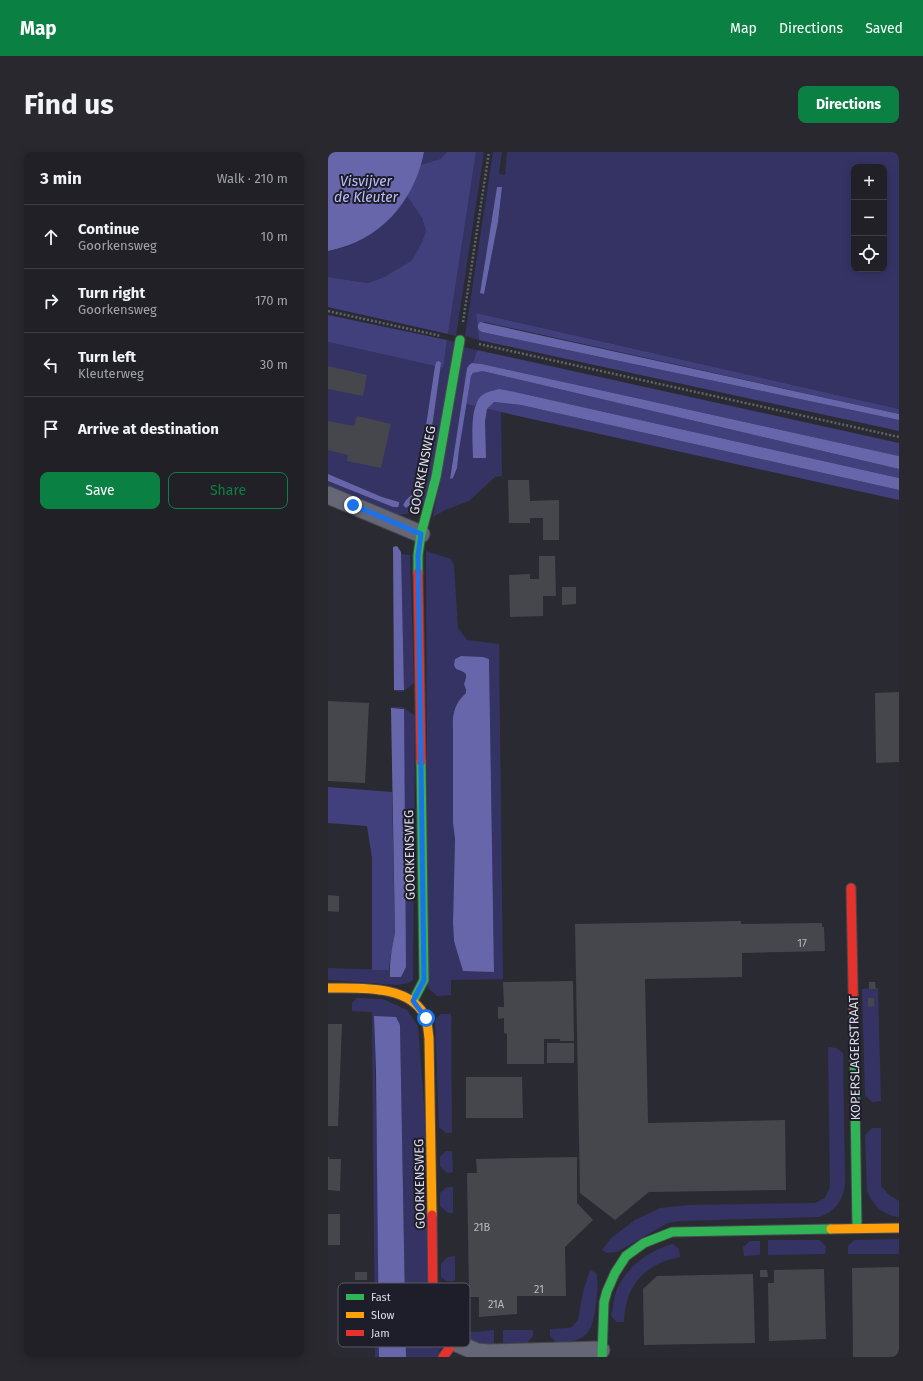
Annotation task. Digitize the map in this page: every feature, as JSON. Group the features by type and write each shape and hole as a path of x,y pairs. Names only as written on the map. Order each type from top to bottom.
{"street":[{"name":"GOORKENSWEG","path":"433,1283 429,1038 426,1018 413,1001 424,980 418,555 421,534 436,477 460,340"},
{"path":"328,495 421,534"},
{"name":"KOPERSLAGERSTRAAT","path":"851,888 857,1228"},
{"path":"328,988 379,989 397,994 413,1001"},
{"path":"466,1347 477,1352 488,1353 602,1354 602,1314 607,1291 620,1264 626,1256 644,1243 672,1232 899,1228"},
{"path":"443,1357 450,1347"}],"path":[{"path":"460,340 489,152"},
{"path":"328,311 899,437"}],"shaded area":[{"path":"424,152 447,152 440,159 420,165"},
{"path":"447,152 476,152 448,334 328,307 328,277 368,283 384,277 411,261 422,243 426,231 422,218 407,196 416,178 420,165 440,159"},
{"path":"476,152 484,152 456,336 448,334"},
{"path":"493,152 502,152 499,174 505,175 507,152 899,152 899,409 476,313 479,340 465,336","holes":["497,187 502,188 498,222 484,294 480,293"]},
{"path":"407,196 422,218 426,231 423,243 411,261 384,277 368,283 328,277 328,251 346,247 406,199"},
{"path":"476,313 899,409 899,414 484,322 482,332 899,420 899,431 479,340"},
{"path":"328,315 447,340 443,368 440,367 441,363 435,363 435,366 328,342"},
{"path":"447,340 455,342 429,489 422,505 414,512 396,514 328,488 328,481 393,507 398,507 399,505 399,502 382,497 328,474 328,342 435,366 416,491 406,500 403,505 406,508 421,496 423,492 440,367 443,367"},
{"path":"463,347 477,350 473,363 467,369 450,478 453,478 457,468 466,404 475,406 473,458 485,422 487,409 501,412 502,476 495,477 469,501 445,510 433,517"},
{"path":"477,350 899,443 899,456 473,363"},
{"path":"477,371 899,469 899,478 515,392 476,403 475,406 466,404 471,376"},
{"path":"494,402 521,405 899,490 899,500 487,409"},
{"path":"426,551 451,559 454,566 458,628 467,640 499,644 503,979 451,980 451,995 437,996 428,988","holes":["461,656 483,657 489,659 494,972 454,941 453,923 455,839 453,823 453,720 456,706 466,693 464,684 466,674 457,670 455,659"]},
{"path":"401,554 410,555 414,683 403,692 394,691 404,690"},
{"path":"391,707 403,707 415,716 413,980 408,983 397,985 328,980 328,968 389,970 390,977 401,977 403,708"},
{"path":"328,787 392,792 395,933 389,970 372,970 372,858 367,826 328,823"},
{"path":"878,988 881,1101 872,1102 865,1095 862,989"},
{"path":"357,998 383,999 407,1010 418,1026 437,1283 405,1283 400,1025 374,1016 379,1259 379,1283 374,1283 372,1012 352,1011 352,1003"},
{"path":"441,1014 451,1014 452,1133 446,1133 439,1127 435,1020"},
{"path":"828,1047 836,1048 843,1053 845,1184 840,1201 834,1209 819,1217 681,1221 668,1223 617,1252 607,1253 602,1250 611,1238 635,1220 660,1208 689,1205 815,1203 825,1198 830,1187"},
{"path":"872,1128 881,1128 881,1186 889,1195 899,1201 899,1217 883,1212 879,1209 872,1201 867,1191 865,1135"},
{"path":"446,1151 452,1151 453,1172 447,1173 440,1166 440,1157"},
{"path":"447,1187 453,1187 453,1213 448,1213 440,1206 440,1193"},
{"path":"899,1239 899,1254 848,1254 848,1246 854,1240"},
{"path":"768,1240 819,1240 826,1246 825,1254 768,1255"},
{"path":"750,1241 760,1241 760,1255 744,1256 743,1247"},
{"path":"673,1244 679,1249 680,1257 667,1260 656,1265 639,1279 628,1298 624,1322 617,1322 611,1316 614,1299 617,1289 627,1273 647,1255"},
{"path":"455,1256 455,1281 446,1281 441,1277 441,1264 448,1257"},
{"path":"590,1270 596,1273 598,1285 593,1322 590,1329 587,1334 576,1340 557,1343 550,1336 550,1329 572,1327 578,1320 583,1292"},
{"path":"494,1330 494,1344 470,1341 470,1332"},
{"path":"503,1330 533,1330 533,1336 526,1344 503,1344"},
{"path":"375,1347 379,1347 379,1357 375,1357"},
{"path":"406,1347 441,1347 437,1357 406,1357"}],"water":[{"name":"Visvijver de Kleuter","path":"328,152 424,152 412,188 403,203 391,217 378,229 363,238 346,246 328,251"},
{"path":"497,187 502,187 498,222 484,294 480,293"},
{"path":"480,322 899,414 899,420 482,332 478,328"},
{"path":"439,361 441,363 423,492 421,496 406,508 403,505 406,500 416,491 435,366 436,362"},
{"path":"472,363 899,456 899,469 482,371 473,373 471,376 457,468 453,478 450,479 467,368"},
{"path":"499,389 899,478 899,490 521,405 494,402 487,409 485,422 486,458 473,458 472,426 477,401 481,396"},
{"path":"328,474 382,497 399,502 399,505 398,507 393,507 328,481"},
{"path":"397,546 401,552 404,690 394,690 393,547"},
{"path":"461,656 483,657 489,659 494,972 463,971 454,941 455,839 453,823 453,719 456,706 466,693 464,684 466,674 456,669 454,665 455,659"},
{"path":"391,708 404,709 406,967 401,977 390,977 390,960 395,933"},
{"path":"374,1016 396,1017 400,1025 405,1283 378,1283"},
{"path":"379,1347 406,1347 406,1357 379,1357"}],"building":[{"path":"328,366 367,375 363,396 328,389"},
{"path":"357,416 391,424 381,468 347,461 348,455 328,450 328,421 354,426"},
{"path":"508,480 529,480 530,501 559,500 559,540 543,540 543,518 530,518 530,523 509,523"},
{"path":"539,556 555,556 556,596 543,596 543,616 510,617 509,575 530,574 530,579 539,579"},
{"path":"562,587 576,587 576,604 562,605"},
{"path":"899,692 899,762 876,763 875,693"},
{"path":"328,701 369,703 365,783 328,781"},
{"path":"328,895 339,896 339,912 328,911"},
{"path":"741,921 741,924 822,923 822,927 824,927 825,951 742,953 742,977 645,979 648,1123 785,1120 786,1190 649,1192 615,1220 580,1193 575,924"},
{"path":"573,981 574,1041 544,1039 544,1064 507,1064 507,1034 504,1033 504,1018 498,1019 498,1007 504,1007 503,982"},
{"path":"869,982 875,982 876,989 869,989"},
{"path":"868,998 874,998 874,1006 868,1007"},
{"path":"328,1024 342,1024 338,1126 328,1126"},
{"path":"547,1043 574,1043 574,1063 547,1063"},
{"path":"466,1077 522,1077 523,1118 466,1118"},
{"path":"328,1157 330,1157 329,1159 341,1159 340,1191 328,1190"},
{"path":"577,1157 577,1203 593,1220 565,1247 566,1296 517,1296 517,1314 479,1317 479,1297 470,1297 470,1283 469,1283 467,1173 477,1173 476,1159"},
{"path":"328,1214 340,1214 340,1245 328,1245"},
{"path":"899,1267 899,1357 853,1357 852,1268"},
{"path":"824,1269 826,1339 769,1341 768,1283 774,1283 774,1270"},
{"path":"760,1270 767,1270 768,1277 760,1277"},
{"path":"355,1272 367,1272 367,1280 355,1280"},
{"path":"753,1274 755,1343 644,1345 643,1289 657,1276"}],"traffic: fast":[{"path":"418,573 418,555 421,534 436,477 460,340"},
{"path":"413,1001 424,980 421,761"},
{"path":"854,1035 857,1228"},
{"path":"602,1357 604,1302 607,1291 615,1273 626,1256 644,1243 672,1232 831,1229"}],"traffic: slow":[{"path":"328,988 383,990 397,994 409,999 419,1008 426,1019 429,1038 432,1215"},
{"path":"831,1229 899,1228"}],"traffic: jam":[{"path":"418,573 421,761"},
{"path":"851,888 854,1035"},
{"path":"432,1215 433,1283"},
{"path":"443,1357 450,1347"}],"route":[{"path":"353,505 421,534 418,555 424,980 413,1001 426,1018"}]}
